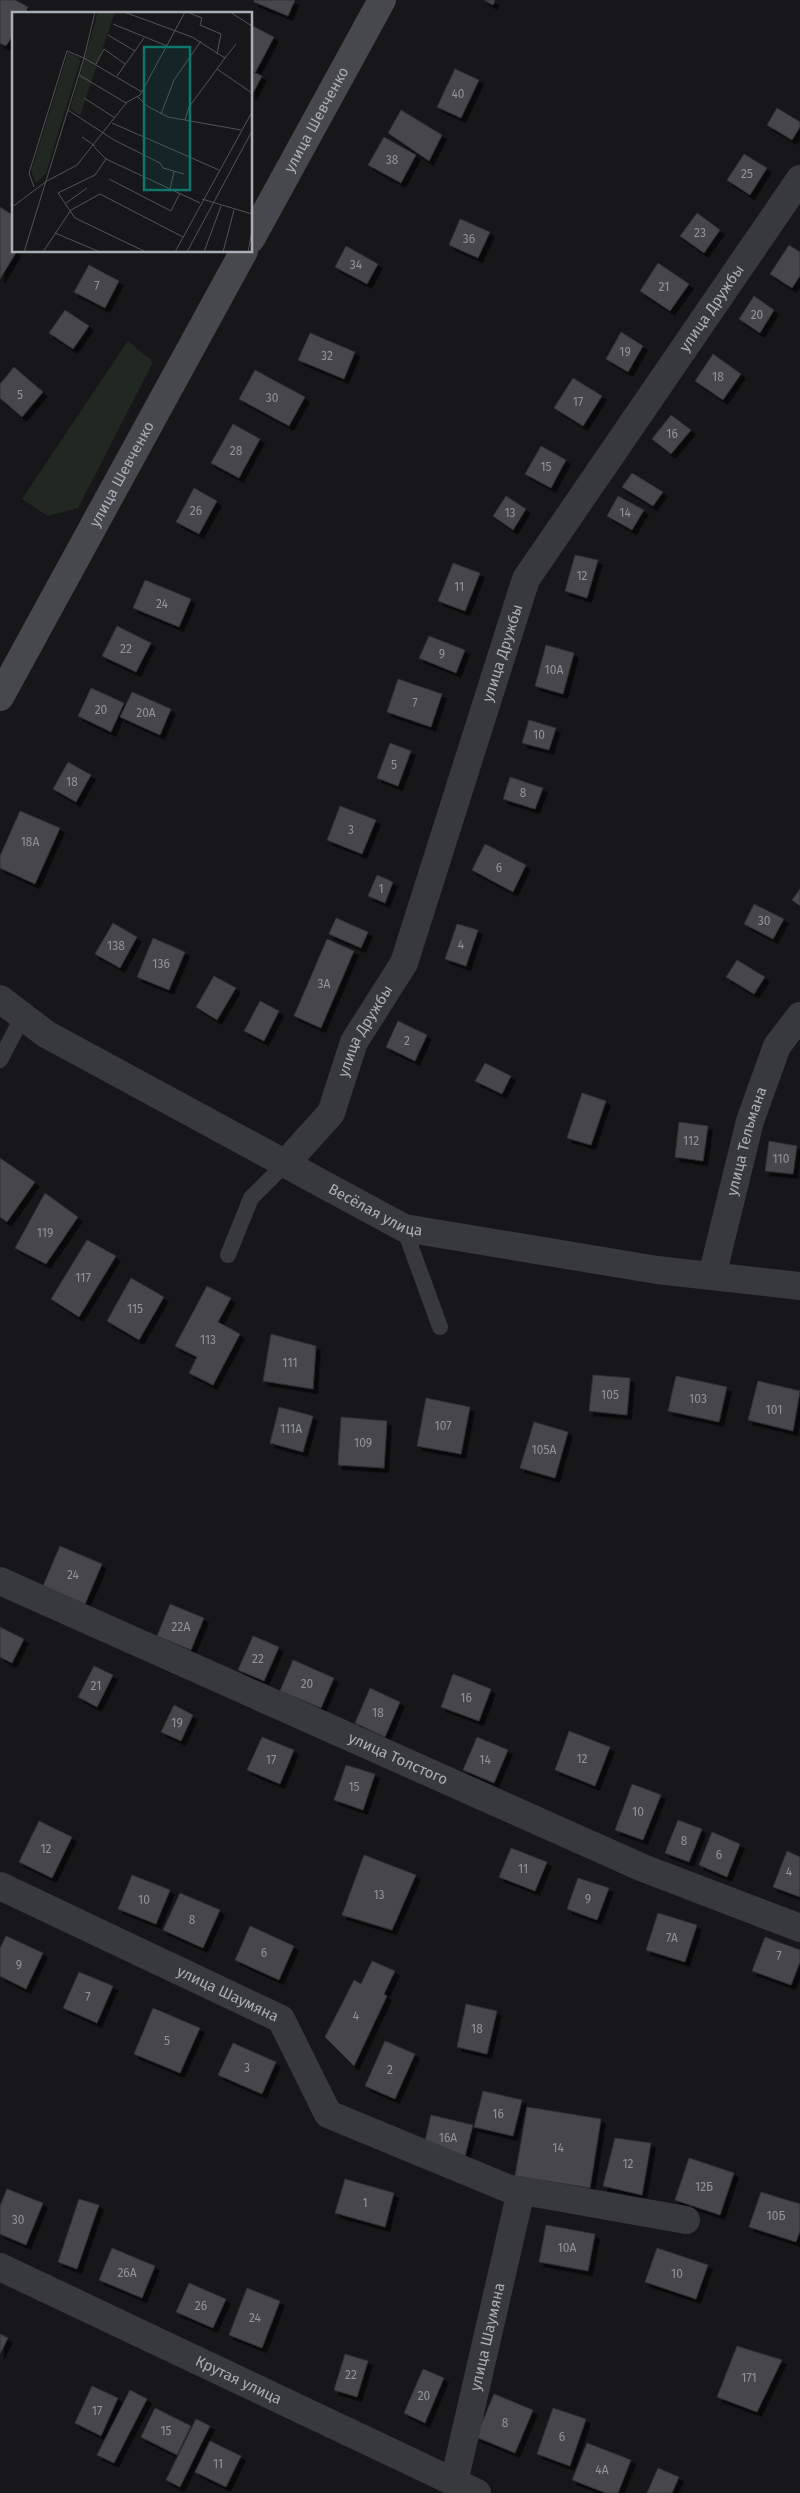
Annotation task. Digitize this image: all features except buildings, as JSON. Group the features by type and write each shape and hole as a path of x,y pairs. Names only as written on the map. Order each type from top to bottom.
{"main road":[{"name":"улица Шевченко","path":"252,237 382,0"},
{"name":"улица Шевченко","path":"0,697 243,252"}],"street":[{"name":"улица Дружбы","path":"285,1164 331,1112 354,1042 404,964 526,579 800,179"},
{"name":"Весёлая улица","path":"0,999 46,1034 404,1228 657,1270 800,1286"},
{"name":"улица Тельмана","path":"712,1276 750,1121 777,1046 800,1016"},
{"name":"улица Толстого","path":"0,1581 644,1868 800,1928"},
{"name":"улица Шаумяна","path":"0,1886 281,2019 328,2114 507,2188 686,2220"},
{"name":"улица Шаумяна","path":"466,2488 521,2191"},
{"name":"Крутая улица","path":"0,2267 466,2488"}],"lane":[{"path":"0,1060 22,1016"},
{"path":"228,1254 251,1198 285,1164"},
{"path":"404,1228 440,1327"}],"shaded area":[{"path":"128,341 153,362 78,508 48,516 22,499"}]}
